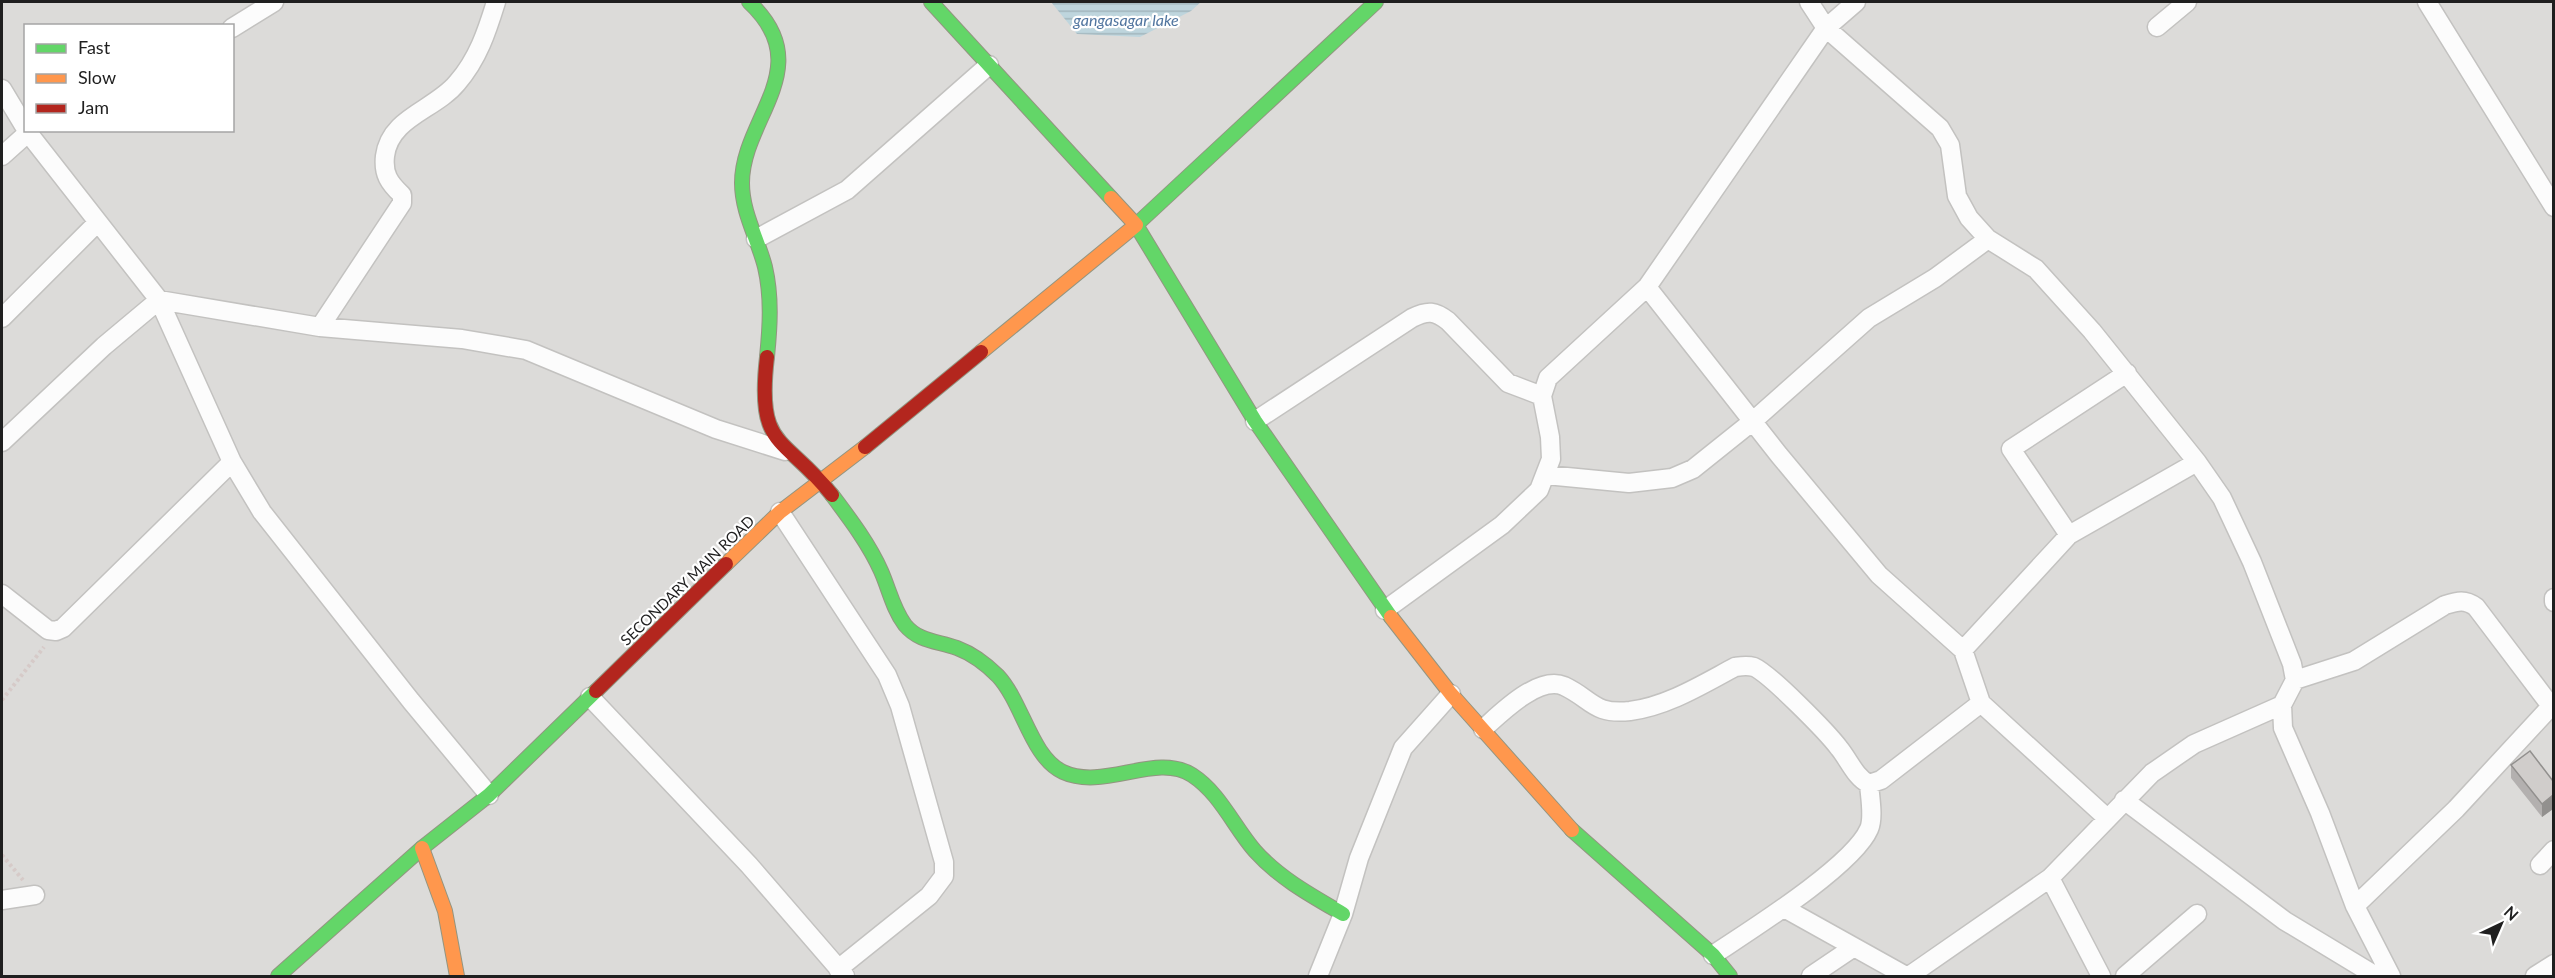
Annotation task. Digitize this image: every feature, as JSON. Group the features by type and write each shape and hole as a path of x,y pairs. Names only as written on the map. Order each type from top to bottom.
{"main road":[{"path":"749,2 759,10 772,35 779,56 778,83 744,164 742,186 767,276 770,321 765,374 766,418 776,441 822,482 858,531 879,569 895,608 910,631 920,638 970,654 988,667 1011,691 1049,762 1062,772 1084,777 1120,777 1161,768 1187,771 1209,790 1234,825 1272,868 1290,883 1343,914"},
{"path":"931,2 1136,225 1255,421 1385,610 1451,694 1582,842 1713,955 1730,976"},
{"name":"SECONDARY MAIN ROAD","path":"278,976 422,848 489,795 780,512 822,482 1136,225 1376,2"},
{"path":"422,848 440,888 448,916 457,976"}],"street":[{"path":"234,27 274,2"},
{"path":"321,327 402,203 402,195 389,183 386,175 385,153 388,141 401,124 442,98 467,70 485,37 496,2"},
{"path":"1809,2 1826,28 1940,128 1950,145 1954,180 1962,207 1988,239 2036,269 2127,373 2197,462 2222,498 2252,562 2292,664 2295,680 2282,705 2283,728 2320,813 2355,906 2391,976"},
{"path":"1385,610 1510,518 1539,490 1551,459 1550,437 1542,396 1548,378 1647,287 1826,28 1856,2"},
{"path":"2157,27 2187,2"},
{"path":"2427,2 2553,207"},
{"path":"756,239 847,190 989,65"},
{"path":"2,89 24,125"},
{"path":"2,156 27,132"},
{"path":"29,132 96,223 159,300 232,462 262,512 411,701 489,795"},
{"path":"2,318 96,223"},
{"path":"1546,476 1629,483 1672,478 1693,469 1753,421 1869,318 1935,278 1988,239"},
{"path":"1647,287 1879,575 1963,650 1981,703 2107,818"},
{"path":"159,300 321,327 462,339 526,350 716,429 787,452"},
{"path":"2,442 159,300"},
{"path":"1255,421 1412,318 1429,311 1438,313 1448,321 1508,383 1542,396"},
{"path":"2069,535 2011,449 2127,373"},
{"path":"2,594 38,624 56,631 68,624 232,462"},
{"path":"1963,650 2069,535 2197,462"},
{"path":"590,697 749,864 842,973 934,891 944,876 944,862 900,706 887,675 780,512"},
{"path":"2295,680 2354,661 2445,605 2467,601 2476,607 2552,705 2456,809 2355,906"},
{"path":"1483,729 1522,696 1553,684 1564,686 1595,707 1630,711 1657,705 1736,667 1745,665 1763,673 1813,720 1839,748 1860,777 1869,784 1871,827 1852,852 1784,908 1713,955"},
{"path":"1318,976 1343,914 1359,858 1403,748 1451,694"},
{"path":"1869,784 1881,780 1981,703"},
{"path":"1784,908 1907,976 2050,878 2152,773 2194,744 2282,705"},
{"path":"2124,800 2285,921 2376,976"},
{"path":"2540,865 2553,850"},
{"path":"2050,878 2101,976"},
{"path":"2,900 35,895"},
{"path":"2125,976 2198,914"},
{"path":"1811,976 1854,947"},
{"path":"2535,976 2553,964"}],"path":[{"path":"2,700 56,631"},
{"path":"2,855 35,895"}],"shaded area":[{"path":"2,2 2553,2 2553,976 2,976"}],"water":[{"name":"gangasagar lake","path":"1051,2 1201,2 1191,11 1140,37 1077,34"}],"building":[{"path":"2530,751 2553,781 2553,795 2542,804 2511,765"}],"traffic: fast":[{"path":"749,2 769,26 777,49 778,71 745,159 742,183 745,205 765,267 769,290 767,357"},
{"path":"931,2 1111,198"},
{"path":"1376,2 1136,225 1255,421 1391,617"},
{"path":"832,495 871,551 897,612 905,625 916,635 968,653 998,676 1007,687 1035,742 1052,765 1063,772 1079,777 1162,768 1178,769 1192,775 1211,791 1247,842 1264,861 1296,886 1343,914"},
{"path":"278,976 422,848 489,795 596,691"},
{"path":"1572,830 1713,955 1730,976"}],"traffic: slow":[{"path":"981,352 1136,225 1111,198"},
{"path":"726,564 780,512 865,447"},
{"path":"1391,617 1451,694 1572,830"},
{"path":"422,848 445,911 457,976"}],"traffic: jam":[{"path":"865,447 981,352"},
{"path":"767,357 765,387 766,409 770,426 777,438 832,495"},
{"path":"596,691 726,564"}]}
